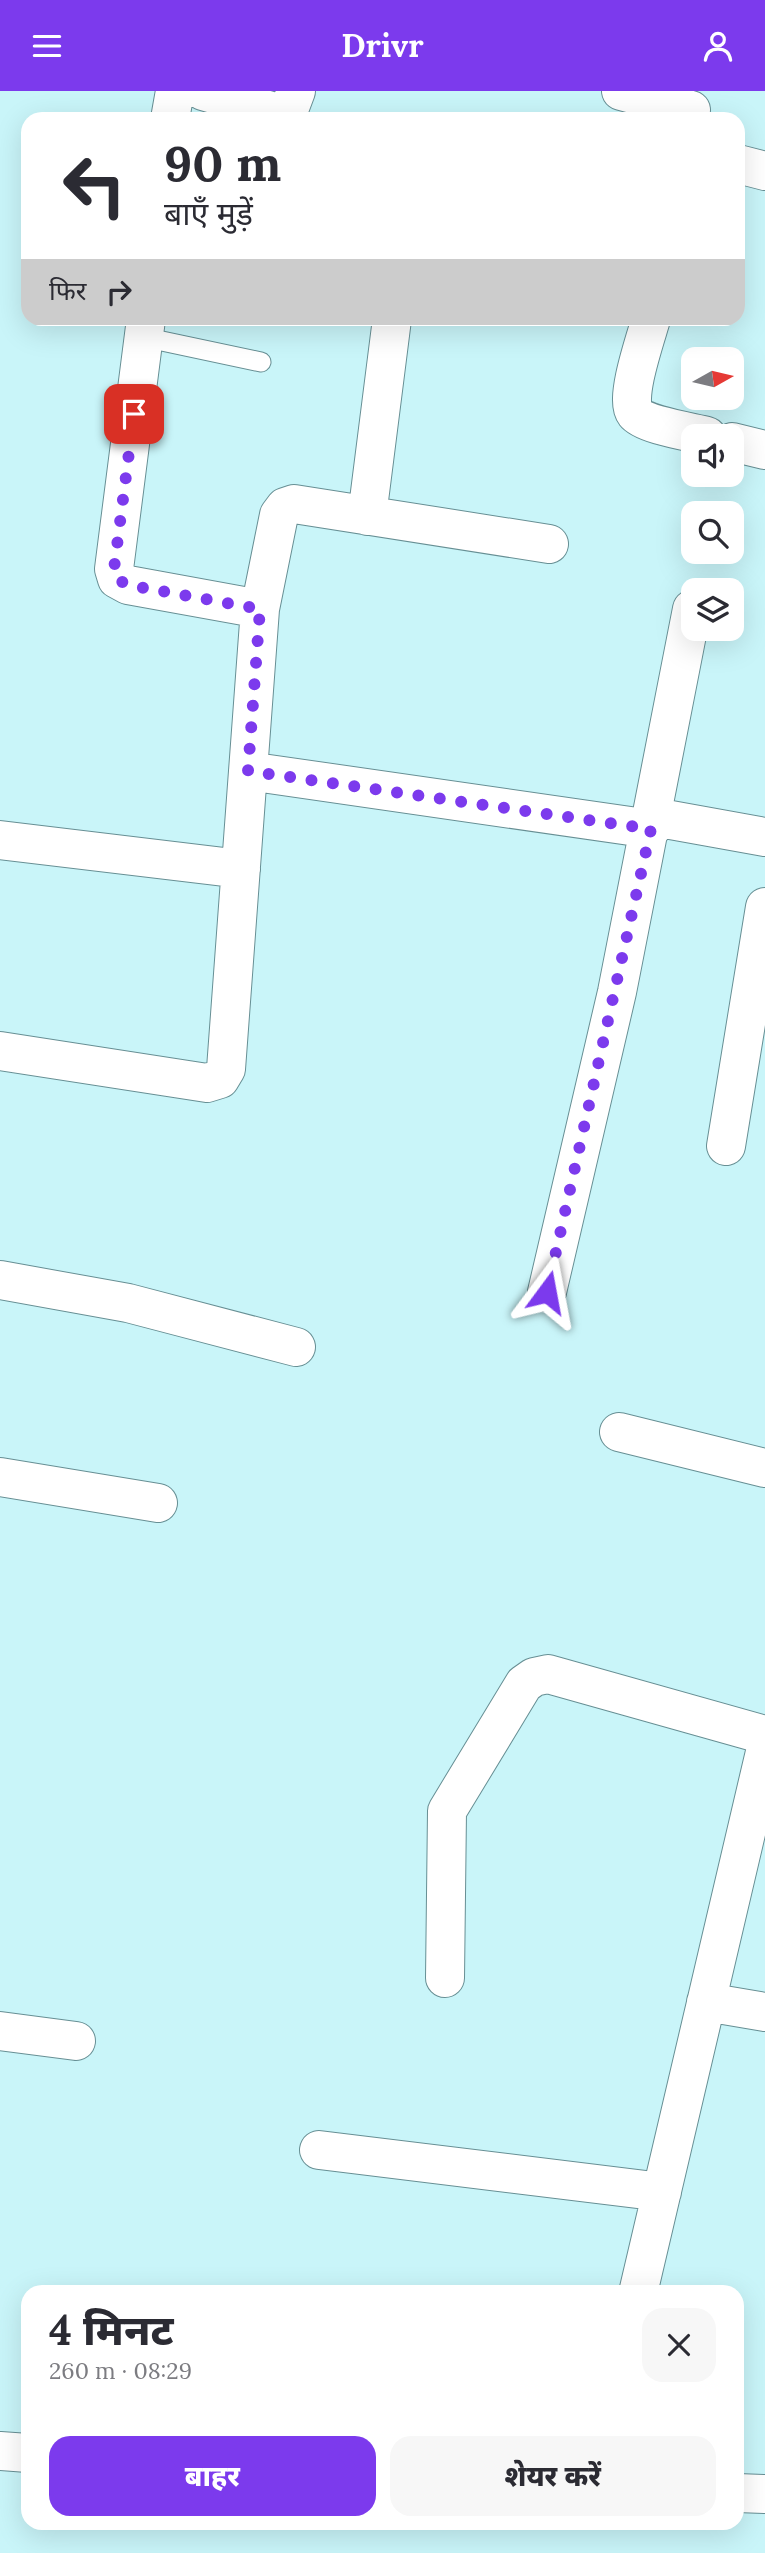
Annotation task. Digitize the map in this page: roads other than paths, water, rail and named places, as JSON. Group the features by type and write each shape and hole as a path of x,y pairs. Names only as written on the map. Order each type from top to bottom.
{"street":[{"path":"171,112 175,91"},
{"path":"203,91 275,112"},
{"path":"280,112 290,107 296,91"},
{"path":"621,91 691,110"},
{"path":"745,166 765,171"},
{"path":"368,516 391,326"},
{"path":"649,326 630,400 635,414 645,421 681,430"},
{"path":"144,328 114,569 117,579 128,585 260,609"},
{"path":"744,445 765,450"},
{"path":"0,1051 207,1083 220,1079 226,1069 260,609 279,515 285,507 294,504 549,544"},
{"path":"547,1292 652,823 686,641"},
{"path":"248,771 765,837"},
{"path":"0,840 241,869"},
{"path":"726,1146 765,907"},
{"path":"0,1280 128,1303 296,1347"},
{"path":"619,1432 765,1468"},
{"path":"0,1477 158,1503"},
{"path":"445,1978 447,1811 454,1795 524,1684 534,1677 548,1674 765,1735"},
{"path":"640,2285 706,2002 759,1801 765,1752"},
{"path":"706,2002 765,2012"},
{"path":"0,2031 76,2041"},
{"path":"319,2150 662,2192"},
{"path":"0,2451 21,2452"},
{"path":"744,2493 765,2494"}],"lane":[{"path":"144,328 261,362"}]}
